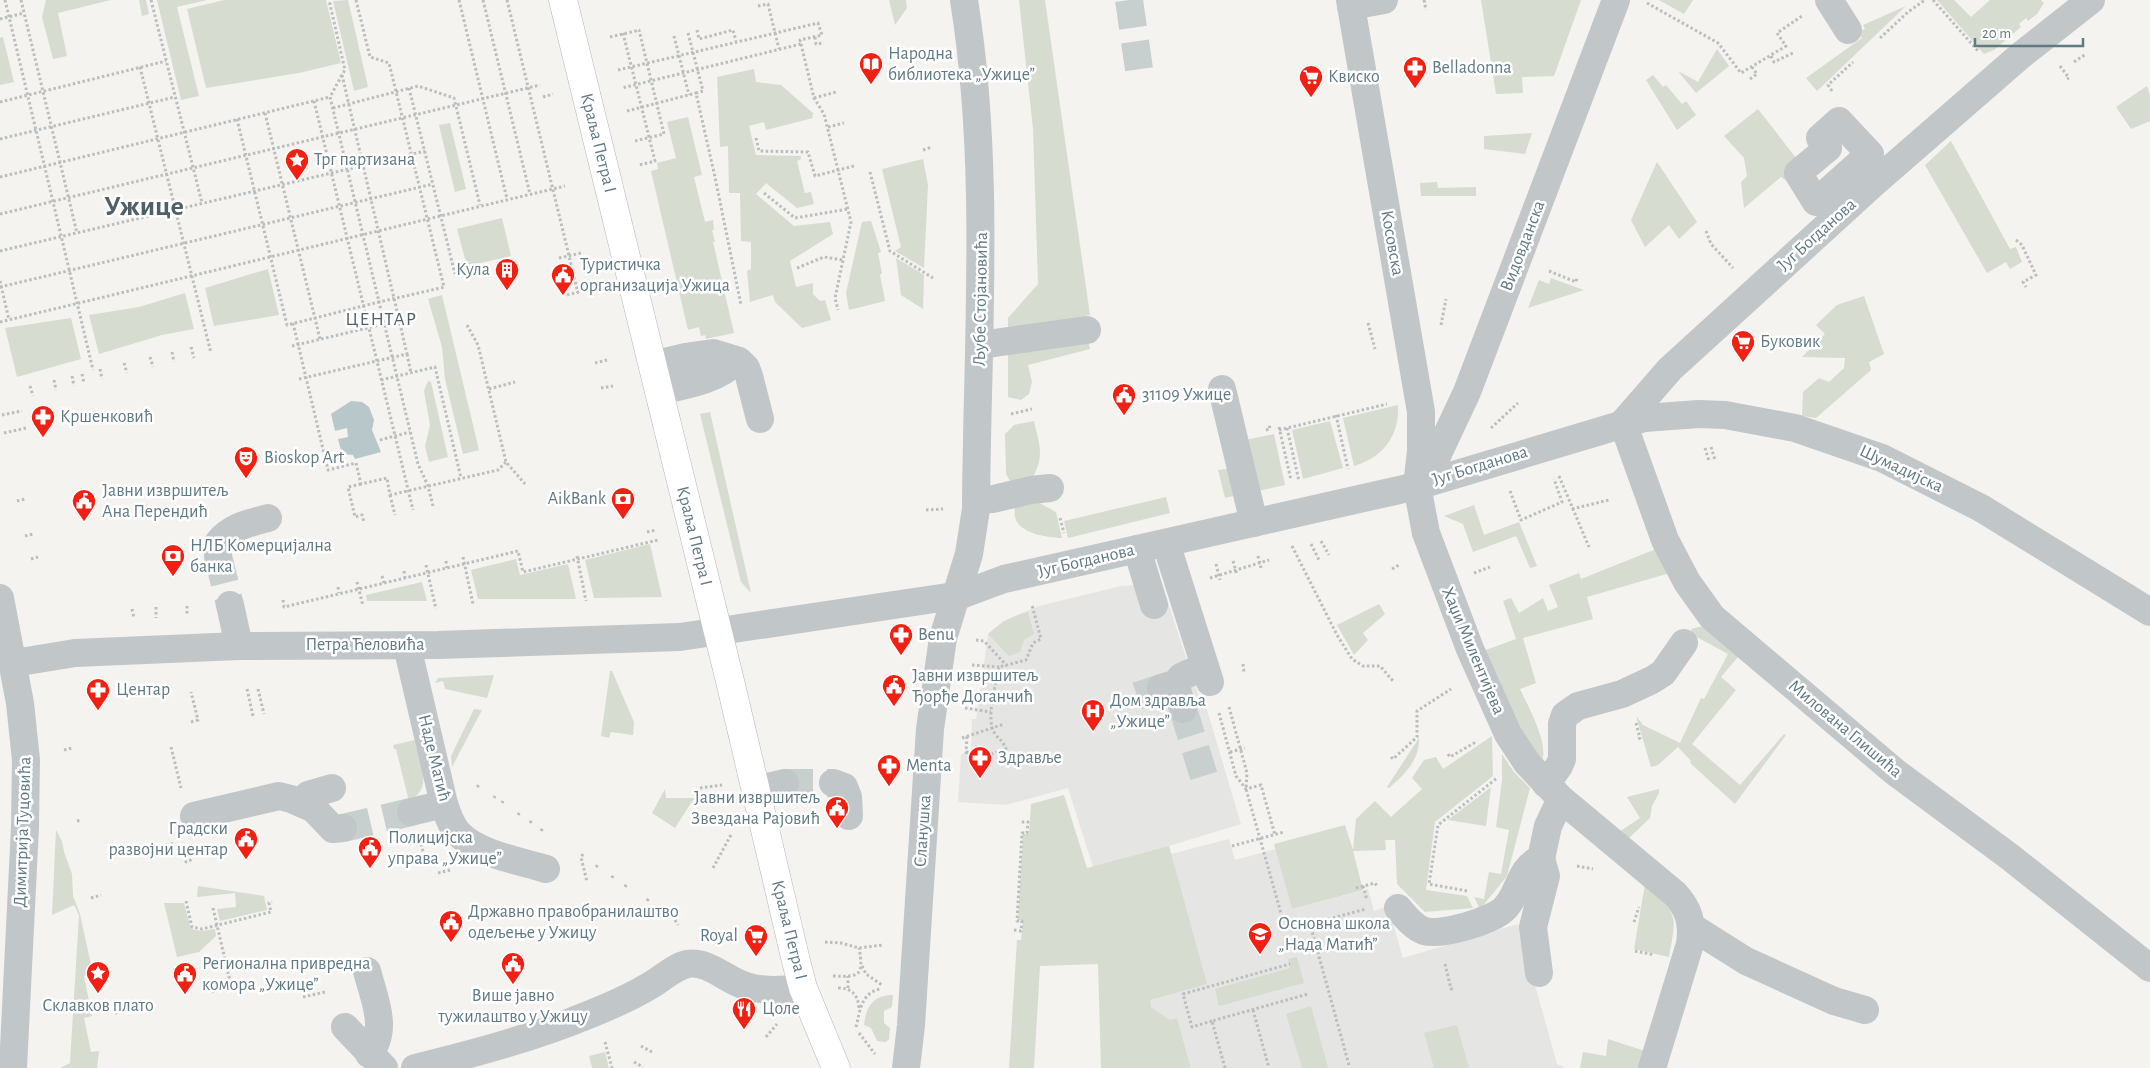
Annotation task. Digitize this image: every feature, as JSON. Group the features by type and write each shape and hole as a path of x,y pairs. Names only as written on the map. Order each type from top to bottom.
{"main road":[{"name":"Краља Петра I","path":"563,0 803,988 836,1068"}],"street":[{"name":"Љубе Стојановића","path":"955,596 969,554 976,500 982,279 976,98 964,0"},
{"path":"1350,3 1384,0"},
{"name":"Видовданска","path":"1417,486 1436,458 1466,392 1616,0"},
{"path":"1829,0 1848,30"},
{"name":"Југ Богданова","path":"718,632 955,596 1004,579 1417,486 1623,423 1670,369 1835,202 2061,38 2091,0"},
{"name":"Косовска","path":"1350,3 1421,412 1421,451 1417,486"},
{"path":"1835,158 1818,173 1819,182 1835,202"},
{"path":"980,344 1087,330"},
{"path":"652,365 708,353 722,354 743,364 749,376 760,419"},
{"path":"659,392 713,377 728,369 736,361"},
{"path":"1222,390 1254,523"},
{"name":"Шумадијска","path":"1623,423 1660,416 1699,414 1724,422 1795,428 1846,444 1909,470 1981,508 2150,612"},
{"name":"Милована Глишића","path":"1623,423 1665,540 1687,582 1712,617 1895,772 2010,857 2150,968"},
{"name":"Хаџи Милентијева","path":"1417,486 1428,538 1486,686 1526,763 1554,792 1674,894 1684,905 1692,927"},
{"path":"976,500 993,500 1031,490 1050,488"},
{"path":"218,556 218,543 225,534 244,525 268,518"},
{"path":"1166,543 1208,675 1181,677 1174,697"},
{"path":"1137,549 1154,606"},
{"name":"Сланушка","path":"906,1068 911,1025 930,729 940,654 955,596"},
{"name":"Димитрија Туцовића","path":"0,598 14,663 25,741 26,785 13,1068"},
{"path":"230,604 239,646"},
{"name":"Петра Ћеловића","path":"14,663 75,653 239,646 407,646 680,637 718,632"},
{"path":"1539,973 1533,927 1546,876 1540,859 1562,758 1562,724 1566,715 1578,706 1622,694 1652,680 1663,672 1684,643"},
{"name":"Наде Матић","path":"407,646 444,804 458,834 468,842 546,869"},
{"path":"755,790 785,783"},
{"path":"834,783 844,787 848,797 849,816"},
{"path":"301,803 308,795 332,788"},
{"path":"194,816 279,796 301,803 320,814 333,830 343,828"},
{"path":"411,812 444,804"},
{"path":"1398,908 1417,927 1433,932 1484,920 1506,907 1528,866 1540,859"},
{"path":"1652,1068 1690,944 1692,927 1746,961 1834,1001 1865,1010"},
{"path":"415,1068 501,1046 568,1023 639,992 678,967 698,963 745,986 774,990 803,988"},
{"path":"367,971 381,1025 376,1046 377,1061"},
{"path":"637,1016 660,995 663,986 661,979"},
{"path":"345,1027 377,1061"}],"path":[{"path":"4,0 94,370"},
{"path":"21,0 77,233"},
{"path":"151,0 202,203"},
{"path":"329,0 345,70 330,97 418,464 428,486 433,506"},
{"path":"237,119 287,325 445,287 389,63 370,57 356,0"},
{"path":"459,0 507,199"},
{"path":"483,0 530,194"},
{"path":"506,0 578,293"},
{"path":"1424,0 1426,10"},
{"path":"1879,39 1908,12 1925,0"},
{"path":"1933,0 1977,50"},
{"path":"758,6 768,4 779,49"},
{"path":"1656,8 1718,43 1741,73 1786,46 1777,33 1806,14"},
{"path":"0,19 24,14"},
{"path":"618,70 692,51 818,23 822,35 800,40 814,98 824,114 828,127 851,222 835,298 838,310"},
{"path":"610,37 640,30 664,134 635,141"},
{"path":"697,30 699,39 733,30 736,41"},
{"path":"623,33 655,161 640,165"},
{"path":"628,111 703,91 688,33"},
{"path":"674,36 688,95"},
{"path":"815,37 816,44 824,43"},
{"path":"2061,38 2086,54"},
{"path":"2061,38 2069,78 2067,79"},
{"path":"622,88 697,68 801,44"},
{"path":"1771,56 1774,62 1795,52"},
{"path":"1834,93 1828,85 1857,59"},
{"path":"0,102 166,61"},
{"path":"1750,79 1757,74 1752,67"},
{"path":"140,68 211,353"},
{"path":"342,75 411,373"},
{"path":"0,214 540,85"},
{"path":"333,108 418,86 454,98 480,206"},
{"path":"409,88 455,274"},
{"path":"814,98 836,92"},
{"path":"696,93 716,177 741,305"},
{"path":"0,139 175,97"},
{"path":"0,177 330,97"},
{"path":"314,101 413,510"},
{"path":"265,113 320,339"},
{"path":"828,127 844,123"},
{"path":"756,138 759,151 808,152 815,176 854,166"},
{"path":"923,150 932,147"},
{"path":"0,251 425,151"},
{"path":"870,172 890,250 933,278"},
{"path":"1,287 433,184"},
{"path":"0,322 565,186"},
{"path":"764,193 795,218 848,209"},
{"path":"1706,231 1711,244 1734,269"},
{"path":"2016,240 2022,245 2036,274 2023,282 2026,287"},
{"path":"559,258 581,253"},
{"path":"797,268 824,257 843,260"},
{"path":"1553,272 1576,282 1578,276"},
{"path":"0,281 9,320"},
{"path":"567,295 590,290"},
{"path":"293,323 328,470 356,463 361,484"},
{"path":"1368,323 1375,351"},
{"path":"292,346 384,324"},
{"path":"467,325 478,345 506,462 525,484"},
{"path":"191,347 194,358"},
{"path":"172,352 174,362"},
{"path":"299,379 407,354"},
{"path":"150,357 153,367"},
{"path":"595,363 607,360"},
{"path":"124,363 127,373"},
{"path":"381,380 435,367 462,478"},
{"path":"100,369 102,379"},
{"path":"82,374 84,384"},
{"path":"72,376 74,386"},
{"path":"54,380 56,390"},
{"path":"489,389 514,382"},
{"path":"30,386 32,396"},
{"path":"601,388 613,386"},
{"path":"1484,435 1518,403"},
{"path":"1290,477 1279,428 1287,428 1384,405"},
{"path":"1011,414 1032,409"},
{"path":"2,415 22,411"},
{"path":"1336,415 1349,474"},
{"path":"4,433 26,428"},
{"path":"1287,428 1299,480"},
{"path":"380,440 410,432"},
{"path":"390,495 498,470 506,462"},
{"path":"364,522 362,515 355,517 348,487 387,478 395,515"},
{"path":"1510,492 1521,520 1562,502 1553,478"},
{"path":"1560,478 1588,547"},
{"path":"17,501 25,499"},
{"path":"1572,508 1609,500"},
{"path":"1548,509 1550,514"},
{"path":"1538,513 1540,518"},
{"path":"1061,520 1065,538"},
{"path":"647,532 656,530"},
{"path":"25,536 33,534"},
{"path":"283,600 284,607 518,551 523,572 531,568 628,545 658,540"},
{"path":"1320,540 1328,555"},
{"path":"1309,541 1319,560"},
{"path":"1292,545 1337,635 1352,659 1363,666 1380,666 1393,681"},
{"path":"1256,551 1261,568"},
{"path":"1204,580 1260,563 1270,562 1268,554"},
{"path":"1231,556 1237,575"},
{"path":"30,558 38,557"},
{"path":"463,557 474,604"},
{"path":"576,558 586,601"},
{"path":"1214,560 1220,580"},
{"path":"446,561 447,568"},
{"path":"426,565 436,609"},
{"path":"1392,569 1398,565"},
{"path":"1485,569 1490,567"},
{"path":"404,571 405,578"},
{"path":"382,576 384,584"},
{"path":"357,582 362,606"},
{"path":"338,587 340,594"},
{"path":"965,664 999,668 1026,660 1033,642 1042,639 1032,602"},
{"path":"974,640 984,641 1007,666"},
{"path":"1243,664 1244,672"},
{"path":"967,736 966,753 992,754 1006,749 1003,740 995,734 990,719 999,668"},
{"path":"1208,675 1236,776 1246,789"},
{"path":"118,693 118,690 121,689 120,685"},
{"path":"1391,757 1393,759 1417,736 1417,711 1458,685"},
{"path":"247,689 253,716"},
{"path":"258,689 264,714"},
{"path":"191,692 198,720 191,722"},
{"path":"977,710 991,712"},
{"path":"1233,722 1247,773 1246,789 1284,924"},
{"path":"956,740 1004,724"},
{"path":"171,747 174,760"},
{"path":"64,750 72,748"},
{"path":"1230,752 1245,748"},
{"path":"1472,899 1467,891 1429,884 1438,825 1497,778"},
{"path":"700,788 728,784"},
{"path":"1246,789 1261,784 1275,835"},
{"path":"77,821 82,820"},
{"path":"1014,930 1021,931 1022,922 1016,921 1022,833 1027,833 1028,822 1021,822"},
{"path":"713,868 731,833 734,832"},
{"path":"1232,846 1284,832"},
{"path":"160,846 181,842"},
{"path":"583,854 581,857 587,882"},
{"path":"438,873 447,871"},
{"path":"1356,888 1370,884"},
{"path":"1363,886 1364,892"},
{"path":"91,898 100,895"},
{"path":"186,901 192,928 202,929 271,912 269,903 272,902"},
{"path":"213,908 230,981"},
{"path":"1349,1065 1310,924 1365,909"},
{"path":"675,920 678,925"},
{"path":"828,942 859,948 880,945"},
{"path":"859,948 862,965 869,977 875,982 888,987"},
{"path":"1635,951 1657,956"},
{"path":"1290,964 1183,994 1192,1027 1308,994"},
{"path":"836,976 857,974 862,965"},
{"path":"1447,973 1451,988 1455,988"},
{"path":"848,976 848,988"},
{"path":"212,992 235,980"},
{"path":"840,988 848,988 854,992 858,1001 859,1014"},
{"path":"858,1019 864,1000 869,994 883,989"},
{"path":"303,997 325,992"},
{"path":"1253,1010 1269,1068"},
{"path":"115,1013 125,1011"},
{"path":"1212,1021 1226,1068"},
{"path":"766,1037 778,1022"},
{"path":"856,1029 878,1059"},
{"path":"606,1045 612,1068"},
{"path":"641,1046 652,1052"},
{"path":"634,1062 643,1066"}],"shaded area":[{"path":"46,0 111,0 58,13 67,56 53,59 42,17"},
{"path":"139,0 146,0 149,14 142,16"},
{"path":"157,0 207,0 177,7 199,96 181,100"},
{"path":"224,0 326,0 341,63 299,73 206,88 187,9"},
{"path":"348,0 368,87 354,91 333,1"},
{"path":"889,0 906,0 907,8 895,25"},
{"path":"1019,0 1045,0 1090,315 1085,316 1086,321 1008,327 1008,318 1038,284 1033,129"},
{"path":"1481,0 1581,0 1554,76 1522,77 1523,93 1496,94"},
{"path":"1659,0 1693,0 1684,14"},
{"path":"1937,0 1954,0 1971,17 1990,0 2041,0 2044,3 2037,14 2028,21 2026,18 2019,24 2021,27 1994,50 1984,54"},
{"path":"1906,6 1817,91 1806,78 1862,38 1858,32 1865,29 1863,25"},
{"path":"3,37 14,82 0,85 0,38"},
{"path":"1717,49 1729,66 1696,93 1678,71 1698,82"},
{"path":"754,69 756,82 781,85 814,114 812,115 813,118 766,130 764,122 749,126 756,155 801,156 801,159 797,161 805,193 811,192 814,204 797,208 766,183 756,194 794,226 830,222 833,234 790,261 796,287 813,283 813,294 820,301 825,300 831,320 802,328 775,302 773,295 750,302 747,271 751,269 751,242 741,241 740,193 729,193 728,146 720,147 717,77"},
{"path":"1653,75 1663,87 1666,85 1682,104 1686,101 1696,115 1677,130 1646,80"},
{"path":"2147,86 2150,96 2150,121 2131,129 2116,107"},
{"path":"1758,109 1803,167 1785,180 1781,177 1744,208 1741,182 1747,176 1744,158 1724,136"},
{"path":"688,117 702,175 694,177 705,222 713,220 714,230 712,230 715,242 713,242 734,333 706,339 705,335 701,336 699,327 688,330 651,171 658,169 657,163 676,158 667,122"},
{"path":"450,123 466,189 455,192 439,125"},
{"path":"1532,133 1525,154 1484,149 1484,136"},
{"path":"1951,141 2010,249 2016,247 2022,262 2010,269 2006,262 1987,273 1925,165"},
{"path":"923,159 928,185 924,268 895,251 901,247 882,169"},
{"path":"1657,162 1697,222 1679,239 1669,225 1645,247 1631,220"},
{"path":"1437,182 1438,188 1476,187 1476,196 1421,196 1420,183"},
{"path":"502,218 511,256 467,266 457,229"},
{"path":"871,221 881,252 878,253 885,301 849,310 846,293 862,222"},
{"path":"896,258 924,275 923,309 901,295"},
{"path":"268,269 279,315 214,326 205,288"},
{"path":"1551,278 1584,290 1528,308 1539,280 1549,284"},
{"path":"185,293 194,329 162,335 99,354 89,315 139,307"},
{"path":"442,295 479,450 463,454 445,379 442,347 428,299"},
{"path":"1864,296 1884,354 1869,362 1871,370 1816,418 1802,416 1803,392 1819,378 1829,382 1844,368 1845,358 1802,357 1825,334 1816,325 1837,305"},
{"path":"71,318 81,359 17,377 5,328"},
{"path":"1088,340 1090,349 1028,365 1032,382 1029,394 1021,400 1008,397 1008,353"},
{"path":"428,381 431,382 448,457 429,462 425,446 430,425 424,391"},
{"path":"351,401 362,402 369,407 374,420 372,430 381,452 355,459 353,455 342,454 338,439 348,437 347,428 335,431 331,414"},
{"path":"1398,405 1396,426 1387,444 1373,457 1354,466 1343,418"},
{"path":"710,412 751,593 741,582 700,414"},
{"path":"1034,421 1040,449 1037,469 1033,477 1010,481 1006,474 1005,434 1014,425"},
{"path":"1330,421 1343,468 1303,479 1292,430"},
{"path":"1274,434 1285,485 1258,491 1245,440"},
{"path":"1227,469 1238,495 1225,498 1218,470"},
{"path":"1166,497 1170,513 1068,538 1064,521"},
{"path":"1036,501 1056,512 1062,538 1038,535 1023,528 1018,523 1015,516 1015,508"},
{"path":"1474,505 1484,535 1519,522 1537,566 1530,568 1516,536 1473,552 1463,524 1444,516"},
{"path":"650,544 662,597 594,598 585,560"},
{"path":"1656,549 1670,573 1587,597 1593,619 1523,638 1536,683 1520,689 1541,736 1543,755 1541,762 1525,739 1483,651 1516,639 1503,601 1511,598 1519,613 1543,598 1548,611 1558,607 1549,585 1579,573 1581,579"},
{"path":"516,559 520,575 568,564 576,599 478,599 471,570"},
{"path":"422,582 427,601 367,601 366,595"},
{"path":"1162,584 1201,703 1205,703 1241,824 1169,846 1171,854 1229,839 1235,860 1276,849 1292,909 1368,889 1374,911 1388,906 1403,958 1518,924 1557,1064 1566,1068 1191,1068 1177,1018 1170,1020 1151,1007 1093,867 1068,788 1006,805 958,802 961,754 971,754 972,719 976,719 988,634 1003,621 1039,606 1121,586"},
{"path":"1379,604 1385,614 1363,633 1368,640 1354,655 1337,625"},
{"path":"1028,612 1034,634 1024,640 1020,652 1009,656 988,634 1007,620"},
{"path":"1707,625 1738,657 1721,677 1736,690 1692,744 1740,785 1784,734 1786,735 1735,804 1690,763 1691,761 1678,747 1658,765 1651,767 1636,716 1643,725 1680,743 1701,698 1704,699 1728,654 1693,635 1691,629"},
{"path":"610,671 612,671 634,722 633,735 611,732 609,738 601,736"},
{"path":"494,675 487,698 445,689 443,681 435,683 438,678"},
{"path":"474,709 482,710 452,767 451,756"},
{"path":"1492,736 1493,776 1435,822 1426,890 1467,896 1473,908 1425,912 1397,884 1395,840 1385,840 1386,850 1353,851 1363,890 1292,909 1274,844 1345,825 1353,850 1356,819 1375,801 1391,817 1422,789 1412,778 1424,760 1436,757 1443,769"},
{"path":"1419,738 1419,746 1414,760 1395,783 1389,788 1387,787"},
{"path":"415,740 422,766 423,782 417,796 409,801 396,749 394,749 393,745"},
{"path":"1502,754 1514,772 1530,788 1507,876 1482,907 1479,907 1474,897 1484,899 1489,872 1501,874 1509,830 1496,827 1502,780"},
{"path":"1491,787 1486,826 1448,820"},
{"path":"665,789 666,798 701,798 693,800 675,828 652,813"},
{"path":"1659,789 1659,793 1652,806 1650,818 1629,838 1619,832 1640,818 1627,797"},
{"path":"1064,795 1087,868 1169,846 1207,984 1150,1000 1151,1007 1170,1020 1177,1018 1191,1068 1101,1068 1098,964 1040,966 1034,1068 1009,1068 1017,940 1021,940 1023,921 1018,920 1023,834 1029,834 1031,804"},
{"path":"56,830 62,841 72,874 73,896 80,914 93,974 84,976 92,1016 84,1018 91,1052 99,1051 97,1068 60,1068 70,1063 79,915 74,905 52,915"},
{"path":"1645,884 1664,902 1672,915 1674,931 1669,957 1634,949"},
{"path":"198,886 264,896 267,910 220,921 217,909 236,907 235,893 197,897"},
{"path":"164,903 184,903 191,929 202,931 215,929 216,936 199,952 177,957"},
{"path":"1297,957 1304,983 1219,1006 1215,989 1290,968 1288,959"},
{"path":"893,995 892,1007 884,1011 884,1023 890,1028 889,1039 886,1042 877,1041 871,1028 864,1025 867,1013 872,1003 880,997"},
{"path":"1311,1006 1328,1068 1302,1068 1286,1014"},
{"path":"1457,1025 1469,1068 1434,1068 1424,1033"},
{"path":"1608,1039 1645,1051 1640,1068 1580,1068 1583,1052 1606,1056"},
{"path":"605,1052 609,1068 592,1068 589,1056"}],"tunnel":[{"path":"1129,0 1140,76"},
{"path":"218,556 230,605"},
{"path":"1137,696 1161,688"},
{"path":"1183,709 1206,783"},
{"path":"785,783 833,783"},
{"path":"343,828 411,812"}],"place":[{"name":"Народна библиотека „Ужице”","path":"871,85"},
{"name":"Belladonna","path":"1415,89"},
{"name":"Квиско","path":"1311,98"},
{"name":"Трг партизана","path":"297,181"},
{"name":"Кула","path":"507,291"},
{"name":"Туристичка организација Ужица","path":"563,296"},
{"name":"Буковик","path":"1743,363"},
{"name":"31109 Ужице","path":"1124,416"},
{"name":"Кршенковић","path":"43,438"},
{"name":"Bioskop Art","path":"246,479"},
{"name":"AikBank","path":"623,520"},
{"name":"Јавни извршитељ Ана Перендић","path":"84,522"},
{"name":"НЛБ Комерцијална банка","path":"173,577"},
{"name":"Benu","path":"901,656"},
{"name":"Јавни извршитељ Ђорђе Доганчић","path":"894,707"},
{"name":"Центар","path":"98,711"},
{"name":"Дом здравља „Ужице”","path":"1093,732"},
{"name":"Здравље","path":"980,779"},
{"name":"Menta","path":"889,787"},
{"name":"Јавни извршитељ Звездана Рајовић","path":"837,829"},
{"name":"Градски развојни центар","path":"246,860"},
{"name":"Полицијска управа „Ужице”","path":"370,869"},
{"name":"Државно правобранилаштво одељење у Ужицу","path":"451,943"},
{"name":"Основна школа „Нада Матић”","path":"1260,955"},
{"name":"Royal","path":"756,957"},
{"name":"Више јавно тужилаштво у Ужицу","path":"513,985"},
{"name":"Склавков плато","path":"98,994"},
{"name":"Регионална привредна комора „Ужице”","path":"185,995"},
{"name":"Цоле","path":"744,1030"}],"district":[{"name":"Ужице","path":"144,207"},
{"name":"ЦЕНТАР","path":"381,319"}]}
